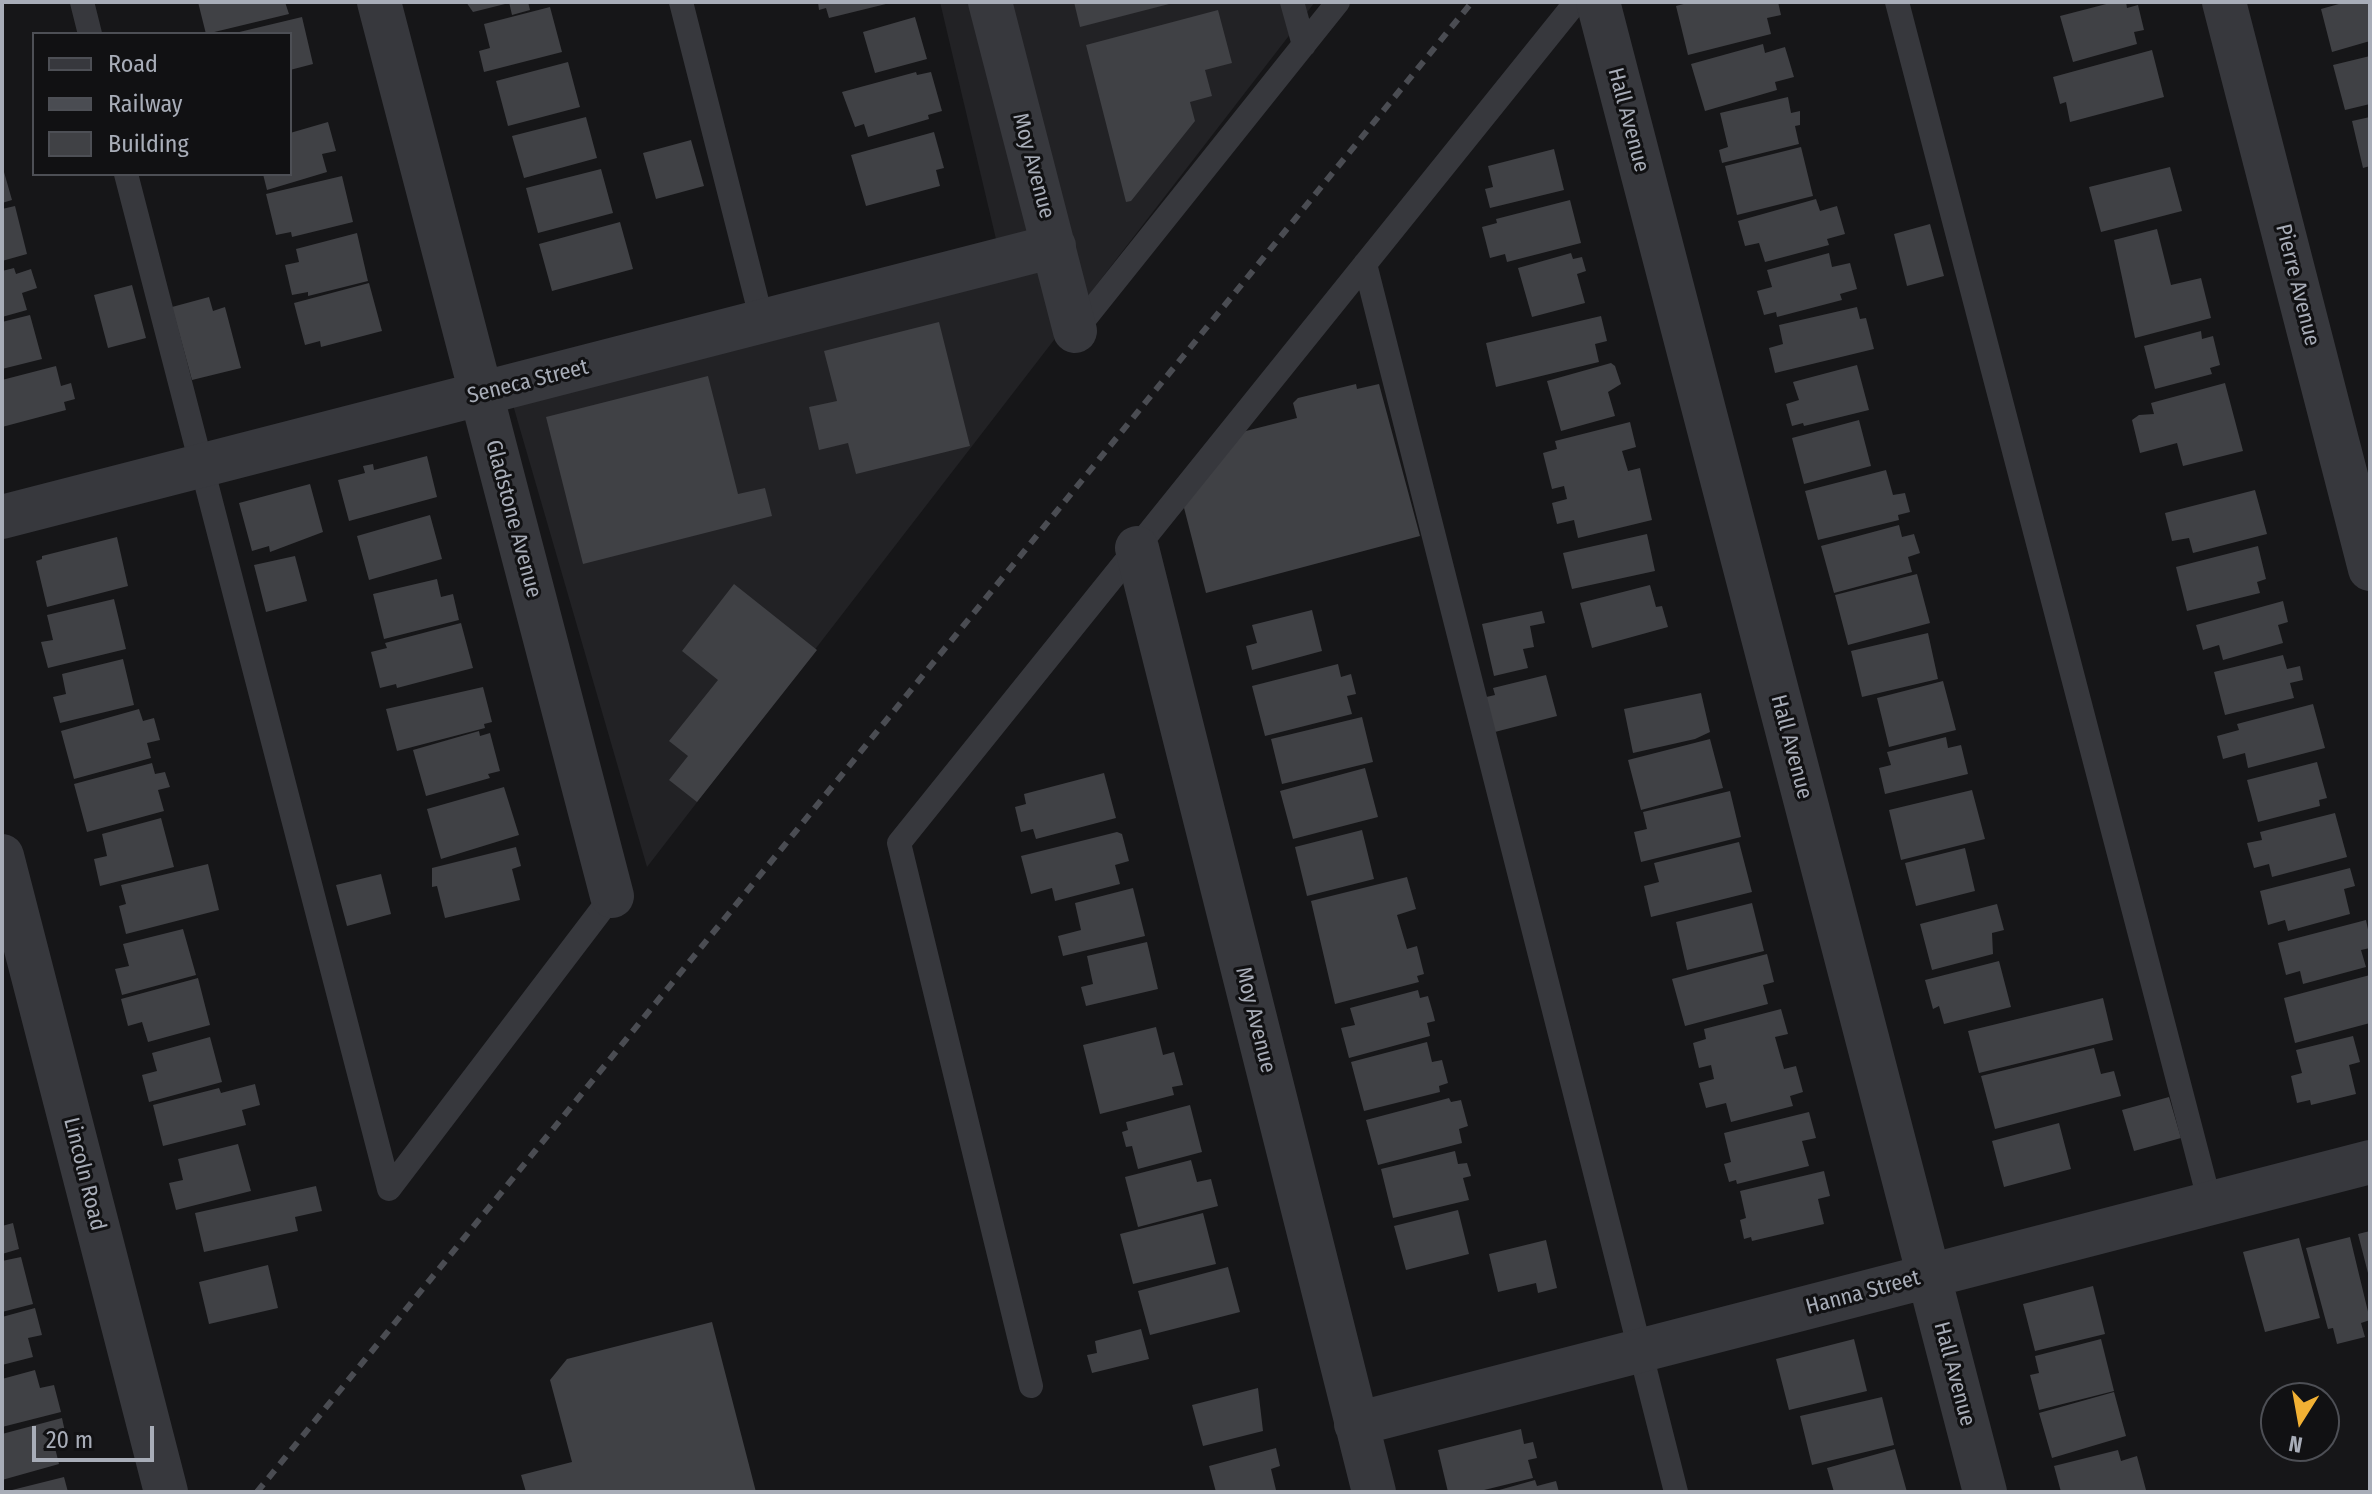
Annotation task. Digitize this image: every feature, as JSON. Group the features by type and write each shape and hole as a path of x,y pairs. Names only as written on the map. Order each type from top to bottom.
{"street":[{"name":"Gladstone Avenue","path":"379,2 612,896"},
{"name":"Moy Avenue","path":"990,2 1075,331"},
{"name":"Hall Avenue","path":"1598,2 1985,1492"},
{"name":"Pierre Avenue","path":"2224,2 2370,569"},
{"name":"Seneca Street","path":"2,517 1054,246"},
{"name":"Moy Avenue","path":"1137,548 1374,1492"},
{"name":"Lincoln Road","path":"2,856 166,1492"},
{"name":"Hanna Street","path":"1356,1424 2370,1162"}],"lane":[{"path":"82,2 90,32"},
{"path":"681,2 762,321"},
{"path":"1292,2 1304,45"},
{"path":"1075,331 1338,2"},
{"path":"1031,1386 899,843 1576,2"},
{"path":"1897,2 2210,1203"},
{"path":"127,176 389,1189 612,896"},
{"path":"1365,264 1676,1492"}],"shaded area":[{"path":"940,2 1315,2 647,867 511,398 1004,273"}],"building":[{"path":"198,2 285,2 289,14 214,32 206,32"},
{"path":"466,2 508,2 509,3 473,12"},
{"path":"509,2 528,2 530,10 512,15"},
{"path":"818,2 890,3 829,18 826,8 819,10"},
{"path":"1074,2 1172,2 1173,3 1080,27"},
{"path":"1691,2 1778,2 1781,15 1767,18 1771,34 1688,55 1676,6"},
{"path":"2114,2 2126,2 2127,8 2138,5 2144,30 2134,32 2137,44 2073,62 2060,16"},
{"path":"2346,2 2370,2 2370,41 2332,52 2321,9"},
{"path":"550,7 562,52 484,72 479,51 490,48 484,24"},
{"path":"1218,10 1232,63 1205,70 1212,96 1190,102 1195,121 1131,201 1126,202 1086,45"},
{"path":"302,17 313,64 292,69 292,32 239,32"},
{"path":"915,17 927,59 875,73 863,32"},
{"path":"1763,44 1765,53 1785,47 1794,77 1775,82 1777,90 1705,111 1691,64"},
{"path":"2152,50 2164,97 2070,122 2066,102 2060,104 2053,77"},
{"path":"2370,56 2370,104 2345,110 2333,65"},
{"path":"568,62 580,107 508,126 496,81"},
{"path":"916,72 917,75 931,72 942,111 928,115 929,119 868,137 864,124 855,127 842,92"},
{"path":"1788,97 1791,113 1800,111 1800,125 1795,126 1799,144 1722,163 1719,150 1728,147 1720,113"},
{"path":"586,117 597,158 524,178 512,136"},
{"path":"2370,117 2370,166 2363,168 2352,121"},
{"path":"328,122 336,151 322,154 327,172 267,190 264,176 292,176 292,132"},
{"path":"934,132 944,168 936,170 940,186 866,206 851,155"},
{"path":"691,140 704,186 656,199 643,153"},
{"path":"1801,147 1813,196 1737,215 1725,166"},
{"path":"1554,149 1564,190 1490,208 1485,189 1493,187 1488,166"},
{"path":"2,165 12,200 2,203"},
{"path":"2170,167 2182,211 2101,232 2089,187"},
{"path":"601,169 613,213 538,233 526,188"},
{"path":"342,176 353,222 292,237 291,232 276,235 266,194"},
{"path":"1816,199 1820,211 1837,206 1845,234 1827,239 1829,245 1765,262 1759,243 1745,246 1738,221"},
{"path":"1570,200 1581,243 1507,262 1505,254 1490,258 1482,227 1497,223 1496,219"},
{"path":"15,206 27,254 2,261 2,209"},
{"path":"620,222 633,269 552,291 539,244"},
{"path":"1930,224 1944,276 1907,286 1894,234"},
{"path":"2157,229 2171,285 2201,278 2211,318 2135,338 2114,240"},
{"path":"357,233 368,281 308,296 308,292 292,295 285,265 299,262 296,249"},
{"path":"1571,253 1573,259 1582,257 1586,271 1577,274 1585,303 1532,317 1518,268"},
{"path":"1829,253 1832,267 1850,263 1857,289 1840,294 1842,300 1777,317 1776,312 1764,315 1757,291 1772,287 1767,270"},
{"path":"14,268 16,274 31,269 37,288 22,293 27,310 2,317 2,271"},
{"path":"369,283 382,331 321,347 320,341 305,345 294,303"},
{"path":"132,285 146,338 108,348 94,295"},
{"path":"209,297 213,311 225,307 241,368 192,380 172,307"},
{"path":"1857,307 1860,319 1866,318 1874,349 1775,373 1769,348 1783,344 1779,325"},
{"path":"30,315 42,359 2,369 2,322"},
{"path":"1601,316 1607,341 1595,344 1599,362 1496,387 1486,343"},
{"path":"939,322 970,446 856,474 848,443 819,450 809,407 837,401 824,351"},
{"path":"2201,331 2202,339 2213,336 2220,365 2210,368 2212,374 2155,389 2144,346"},
{"path":"1611,363 1621,384 1608,392 1615,416 1561,431 1547,381"},
{"path":"1857,365 1869,410 1804,426 1803,423 1792,426 1786,404 1799,400 1793,382"},
{"path":"56,366 61,386 71,383 75,399 64,402 66,410 2,427 2,380"},
{"path":"708,376 738,494 765,488 772,516 583,564 546,417"},
{"path":"2225,383 2243,451 2183,466 2177,443 2140,453 2132,420 2139,415 2154,414 2151,403"},
{"path":"1356,384 1357,389 1379,384 1420,536 1206,593 1182,500 1238,433 1297,418 1293,403 1298,398"},
{"path":"1859,420 1871,466 1804,484 1792,438"},
{"path":"1630,422 1636,447 1622,451 1628,471 1640,468 1652,520 1578,538 1574,520 1557,524 1552,503 1567,499 1564,486 1552,489 1543,453 1557,449 1555,441"},
{"path":"427,456 437,497 349,521 338,480 365,473 363,466 373,464 374,470"},
{"path":"1886,470 1893,495 1905,493 1910,512 1898,515 1899,520 1818,540 1805,491"},
{"path":"310,484 323,532 270,552 269,546 252,551 239,503"},
{"path":"2255,490 2267,534 2193,553 2189,538 2172,541 2165,513"},
{"path":"430,515 442,559 369,580 357,536"},
{"path":"1899,525 1902,537 1914,534 1920,553 1908,557 1912,572 1834,593 1821,546"},
{"path":"1647,534 1655,571 1572,589 1563,553"},
{"path":"117,537 128,586 47,607 36,561 42,556"},
{"path":"2258,546 2266,579 2257,582 2260,593 2187,611 2176,567"},
{"path":"295,556 307,601 266,612 254,565"},
{"path":"1917,574 1930,623 1848,645 1835,595"},
{"path":"437,579 441,597 453,594 459,620 384,639 373,594"},
{"path":"734,584 817,650 697,802 669,780 688,756 669,741 718,680 682,651"},
{"path":"1650,585 1656,607 1662,606 1668,627 1592,648 1580,603"},
{"path":"114,599 126,649 48,668 41,642 53,640 47,615"},
{"path":"2283,601 2288,622 2278,625 2283,643 2223,660 2219,645 2203,650 2196,625"},
{"path":"1312,610 1322,651 1252,670 1246,646 1257,643 1252,625"},
{"path":"1542,611 1545,623 1530,626 1534,647 1523,649 1528,668 1494,676 1482,624"},
{"path":"461,623 473,668 397,688 396,684 380,688 371,652 387,648 385,643"},
{"path":"1928,633 1938,679 1862,697 1851,651"},
{"path":"2283,655 2287,669 2300,666 2303,680 2290,683 2294,698 2225,715 2214,672"},
{"path":"123,659 134,705 60,723 53,697 66,694 62,674"},
{"path":"1338,664 1341,677 1351,674 1356,694 1347,696 1352,714 1265,736 1252,686"},
{"path":"1546,675 1557,716 1491,733 1482,698 1495,695 1493,688"},
{"path":"1943,681 1956,730 1889,747 1877,698"},
{"path":"483,687 492,722 484,724 485,728 397,751 386,709"},
{"path":"1701,693 1710,732 1695,739 1633,753 1624,709"},
{"path":"2313,704 2325,748 2248,768 2245,753 2223,759 2217,736 2239,730 2237,724"},
{"path":"139,709 143,721 154,718 160,740 147,743 151,758 74,779 61,731"},
{"path":"1362,717 1373,762 1282,784 1271,739"},
{"path":"479,731 480,736 490,733 500,771 488,774 490,778 426,796 413,750"},
{"path":"1946,737 1948,748 1961,745 1968,774 1885,794 1879,768 1891,765 1887,752"},
{"path":"1710,739 1723,788 1641,810 1628,760"},
{"path":"2317,762 2327,798 2319,800 2320,806 2258,822 2247,780"},
{"path":"152,763 155,774 165,772 170,787 158,790 164,811 87,832 74,784"},
{"path":"1365,768 1378,817 1293,839 1280,791"},
{"path":"1104,773 1116,818 1036,839 1033,829 1021,832 1015,807 1026,804 1024,794"},
{"path":"504,787 519,835 441,859 427,809"},
{"path":"1972,790 1985,839 1901,860 1889,810"},
{"path":"1730,791 1741,837 1641,862 1634,832 1647,829 1643,812"},
{"path":"2335,813 2347,857 2272,877 2269,864 2254,868 2247,843 2262,840 2260,832"},
{"path":"161,818 174,867 100,886 94,859 107,856 102,834"},
{"path":"1362,830 1374,879 1307,896 1295,847"},
{"path":"1117,832 1122,834 1129,861 1115,865 1120,884 1055,901 1052,888 1031,894 1021,856"},
{"path":"1739,842 1752,892 1651,917 1644,886 1659,882 1654,863"},
{"path":"516,847 521,866 512,869 520,900 445,918 437,886 432,887 432,868"},
{"path":"1965,848 1975,891 1916,906 1905,863"},
{"path":"208,864 219,910 126,934 119,906 126,904 121,885"},
{"path":"2350,868 2355,886 2344,889 2350,914 2288,931 2285,920 2268,925 2260,891"},
{"path":"381,874 391,914 347,926 336,885"},
{"path":"1407,877 1416,909 1397,915 1407,949 1417,946 1424,974 1417,976 1419,982 1335,1004 1311,901"},
{"path":"1133,888 1145,936 1063,956 1058,936 1081,930 1075,903"},
{"path":"1752,903 1764,951 1687,970 1676,922"},
{"path":"1997,904 2004,930 1992,933 1993,954 1932,970 1920,924"},
{"path":"2366,920 2370,948 2361,950 2366,967 2303,984 2300,971 2286,975 2278,943"},
{"path":"183,929 196,975 122,995 115,969 129,966 123,944"},
{"path":"1147,942 1158,989 1086,1006 1081,987 1093,984 1087,956"},
{"path":"1767,954 1774,982 1763,985 1768,1004 1685,1026 1672,979"},
{"path":"1999,961 2011,1007 1944,1024 1939,1006 1933,1009 1925,980"},
{"path":"2370,975 2370,1023 2295,1043 2284,998"},
{"path":"198,978 210,1025 148,1042 142,1022 128,1026 121,999"},
{"path":"1418,990 1420,998 1428,996 1433,1013 1435,1021 1427,1023 1430,1036 1349,1058 1341,1028 1355,1025 1350,1008"},
{"path":"2103,998 2113,1040 1979,1073 1968,1031"},
{"path":"1781,1009 1788,1034 1775,1037 1784,1069 1796,1066 1803,1092 1790,1096 1793,1106 1731,1122 1726,1103 1706,1108 1699,1083 1714,1079 1711,1065 1699,1068 1693,1043 1706,1039 1704,1029"},
{"path":"1156,1027 1163,1055 1174,1052 1183,1085 1172,1087 1174,1095 1100,1114 1083,1045"},
{"path":"2353,1036 2360,1062 2349,1065 2356,1094 2311,1105 2310,1100 2297,1103 2291,1076 2302,1073 2296,1050"},
{"path":"210,1037 222,1082 149,1102 142,1075 157,1071 152,1053"},
{"path":"1427,1042 1432,1062 1442,1060 1448,1083 1439,1086 1440,1092 1364,1111 1351,1062"},
{"path":"2094,1048 2101,1074 2114,1071 2121,1096 1995,1129 1981,1076"},
{"path":"255,1084 260,1105 242,1110 246,1125 163,1146 153,1105 219,1088 221,1093"},
{"path":"2169,1097 2181,1138 2134,1151 2122,1110"},
{"path":"1449,1098 1451,1102 1461,1100 1468,1126 1459,1129 1462,1143 1378,1165 1366,1120"},
{"path":"1190,1105 1202,1152 1138,1169 1132,1146 1126,1147 1122,1132 1128,1130 1126,1122"},
{"path":"1809,1112 1816,1138 1802,1141 1809,1166 1737,1184 1736,1180 1729,1182 1724,1164 1731,1162 1724,1133"},
{"path":"2059,1123 2071,1169 2004,1187 1992,1141"},
{"path":"238,1144 251,1191 176,1210 169,1183 183,1180 178,1159"},
{"path":"1455,1151 1458,1164 1467,1163 1471,1176 1463,1178 1469,1200 1393,1218 1381,1169"},
{"path":"1191,1160 1197,1182 1211,1179 1218,1206 1138,1227 1125,1177"},
{"path":"1824,1171 1830,1196 1818,1199 1824,1224 1752,1241 1751,1237 1744,1239 1740,1220 1746,1218 1740,1191"},
{"path":"316,1186 322,1211 295,1217 298,1231 204,1252 195,1213"},
{"path":"1458,1210 1469,1254 1406,1270 1394,1226"},
{"path":"1203,1213 1216,1264 1133,1284 1120,1234"},
{"path":"13,1223 19,1249 2,1254 2,1226"},
{"path":"2370,1231 2370,1277 2369,1277 2358,1234"},
{"path":"2350,1237 2370,1320 2361,1323 2365,1337 2337,1344 2333,1328 2328,1329 2306,1248"},
{"path":"2299,1238 2320,1318 2265,1332 2243,1252"},
{"path":"1546,1240 1557,1288 1538,1293 1536,1283 1498,1292 1489,1254"},
{"path":"21,1257 33,1304 2,1312 2,1261"},
{"path":"268,1265 278,1308 209,1324 199,1282"},
{"path":"1228,1267 1240,1312 1150,1335 1138,1291"},
{"path":"2093,1286 2105,1334 2035,1351 2023,1304"},
{"path":"35,1308 42,1335 28,1338 33,1357 2,1365 2,1317"},
{"path":"712,1322 756,1492 526,1492 521,1475 572,1462 550,1380 567,1359"},
{"path":"1141,1329 1149,1359 1092,1373 1087,1355 1097,1353 1095,1341"},
{"path":"1854,1339 1867,1391 1789,1410 1776,1359"},
{"path":"2101,1339 2114,1391 2039,1410 2030,1375 2039,1373 2035,1356"},
{"path":"35,1370 40,1388 54,1385 61,1412 2,1427 2,1379"},
{"path":"1258,1388 1263,1431 1203,1446 1192,1405"},
{"path":"2114,1392 2126,1436 2052,1458 2039,1413"},
{"path":"1882,1397 1894,1445 1812,1465 1800,1416"},
{"path":"62,1418 67,1441 54,1444 59,1464 2,1480 2,1434"},
{"path":"1521,1429 1524,1444 1533,1442 1537,1458 1528,1460 1533,1478 1476,1492 1448,1492 1438,1450"},
{"path":"1276,1448 1280,1466 1271,1469 1276,1490 1216,1492 1209,1466"},
{"path":"1895,1449 1907,1492 1834,1492 1827,1468"},
{"path":"2118,1450 2121,1461 2137,1456 2146,1490 2061,1492 2054,1466"},
{"path":"64,1477 68,1492 8,1492 8,1491"},
{"path":"1535,1480 1537,1486 1556,1481 1559,1492 1492,1492"}],"railway":[{"path":"257,1492 1472,2"}]}
